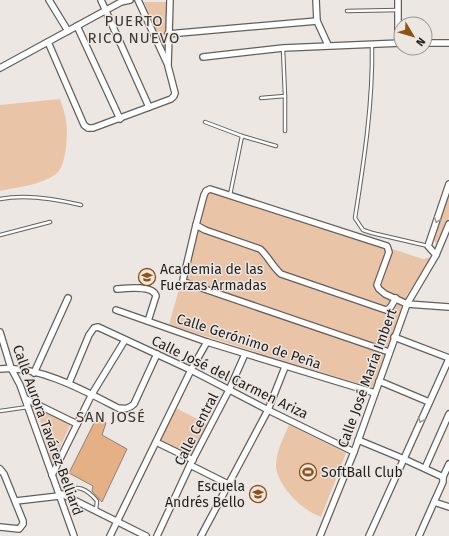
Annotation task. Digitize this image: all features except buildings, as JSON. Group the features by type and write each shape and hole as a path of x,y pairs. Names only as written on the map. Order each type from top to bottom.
{"street":[{"path":"49,0 68,31"},
{"path":"102,0 149,107"},
{"path":"0,68 122,2 130,0"},
{"path":"48,42 84,125 88,128 93,128 120,119 171,99 175,93 168,66 138,0"},
{"path":"168,66 170,0"},
{"path":"316,0 317,21 328,45"},
{"path":"398,0 398,16"},
{"path":"168,34 317,21"},
{"path":"77,26 120,119"},
{"path":"203,57 283,48 393,43"},
{"path":"433,43 449,43"},
{"path":"436,255 428,246 449,184"},
{"path":"389,352 184,282 183,280 196,225 206,191 210,189 230,195 388,246 388,252 377,285 379,289 385,294 407,304 449,307"},
{"name":"Calle José María Imbert","path":"320,536 354,452 407,304 436,255 449,224"},
{"path":"196,225 205,230 260,249 266,254 274,268 280,274 386,310 390,308 396,298"},
{"path":"117,289 151,289 155,292 156,296 148,321"},
{"path":"34,372 68,298"},
{"name":"Calle Gerónimo de Peña","path":"116,310 207,342 375,393"},
{"name":"Calle José del Carmen Ariza","path":"68,383 89,335 94,328 102,328 191,370 354,452"},
{"name":"Calle Aurora Tavárez Belliard","path":"0,332 11,368 26,399 74,536"},
{"path":"369,536 449,358 394,337"},
{"path":"52,474 92,394 125,340"},
{"path":"110,536 191,370 207,342"},
{"path":"0,369 11,368 34,372 68,383 118,408 129,408 134,404 157,354"},
{"name":"Calle Central","path":"157,536 191,462 246,354"},
{"path":"201,536 268,410 286,367"},
{"path":"379,381 429,402"},
{"path":"26,399 77,424"},
{"path":"425,468 449,414"},
{"path":"358,440 443,477"},
{"path":"156,442 228,484"},
{"path":"419,536 443,482 443,477 449,464"},
{"path":"0,469 4,472 23,521 21,527 15,530 0,527"},
{"path":"16,501 59,496 62,494 146,536"},
{"path":"434,502 449,508"}],"lane":[{"path":"347,11 398,10"},
{"path":"372,44 370,105 355,218 363,230 428,246"},
{"path":"283,48 285,131"},
{"path":"261,98 285,96"},
{"path":"205,122 242,136 276,146"},
{"path":"230,195 242,136"},
{"path":"0,199 21,197 58,199 81,205"},
{"path":"0,235 50,222"},
{"path":"0,411 28,407"},
{"path":"66,496 72,489 77,487 87,491 97,501 96,510"}],"shaded area":[{"path":"144,2 167,2 166,56"},
{"path":"60,99 66,117 67,132 65,157 60,170 50,178 43,181 0,191 0,105"},
{"path":"207,189 423,259 432,257 407,295 376,389 169,325"},
{"path":"449,193 449,217 439,245 433,240"},
{"path":"36,406 71,423 52,464"},
{"path":"176,408 207,424 191,456 159,442"},
{"name":"SoftBall Club","path":"289,425 346,453 321,517 306,509 292,497 281,482 278,474 276,466 277,455"}],"place":[{"name":"Academia de las Fuerzas Armadas","path":"147,277"},
{"name":"SoftBall Club","path":"308,472"},
{"name":"Escuela Andrés Bello","path":"258,494"}],"district":[{"name":"PUERTO RICO NUEVO","path":"134,30"},
{"name":"SAN JOSÉ","path":"111,417"}]}
